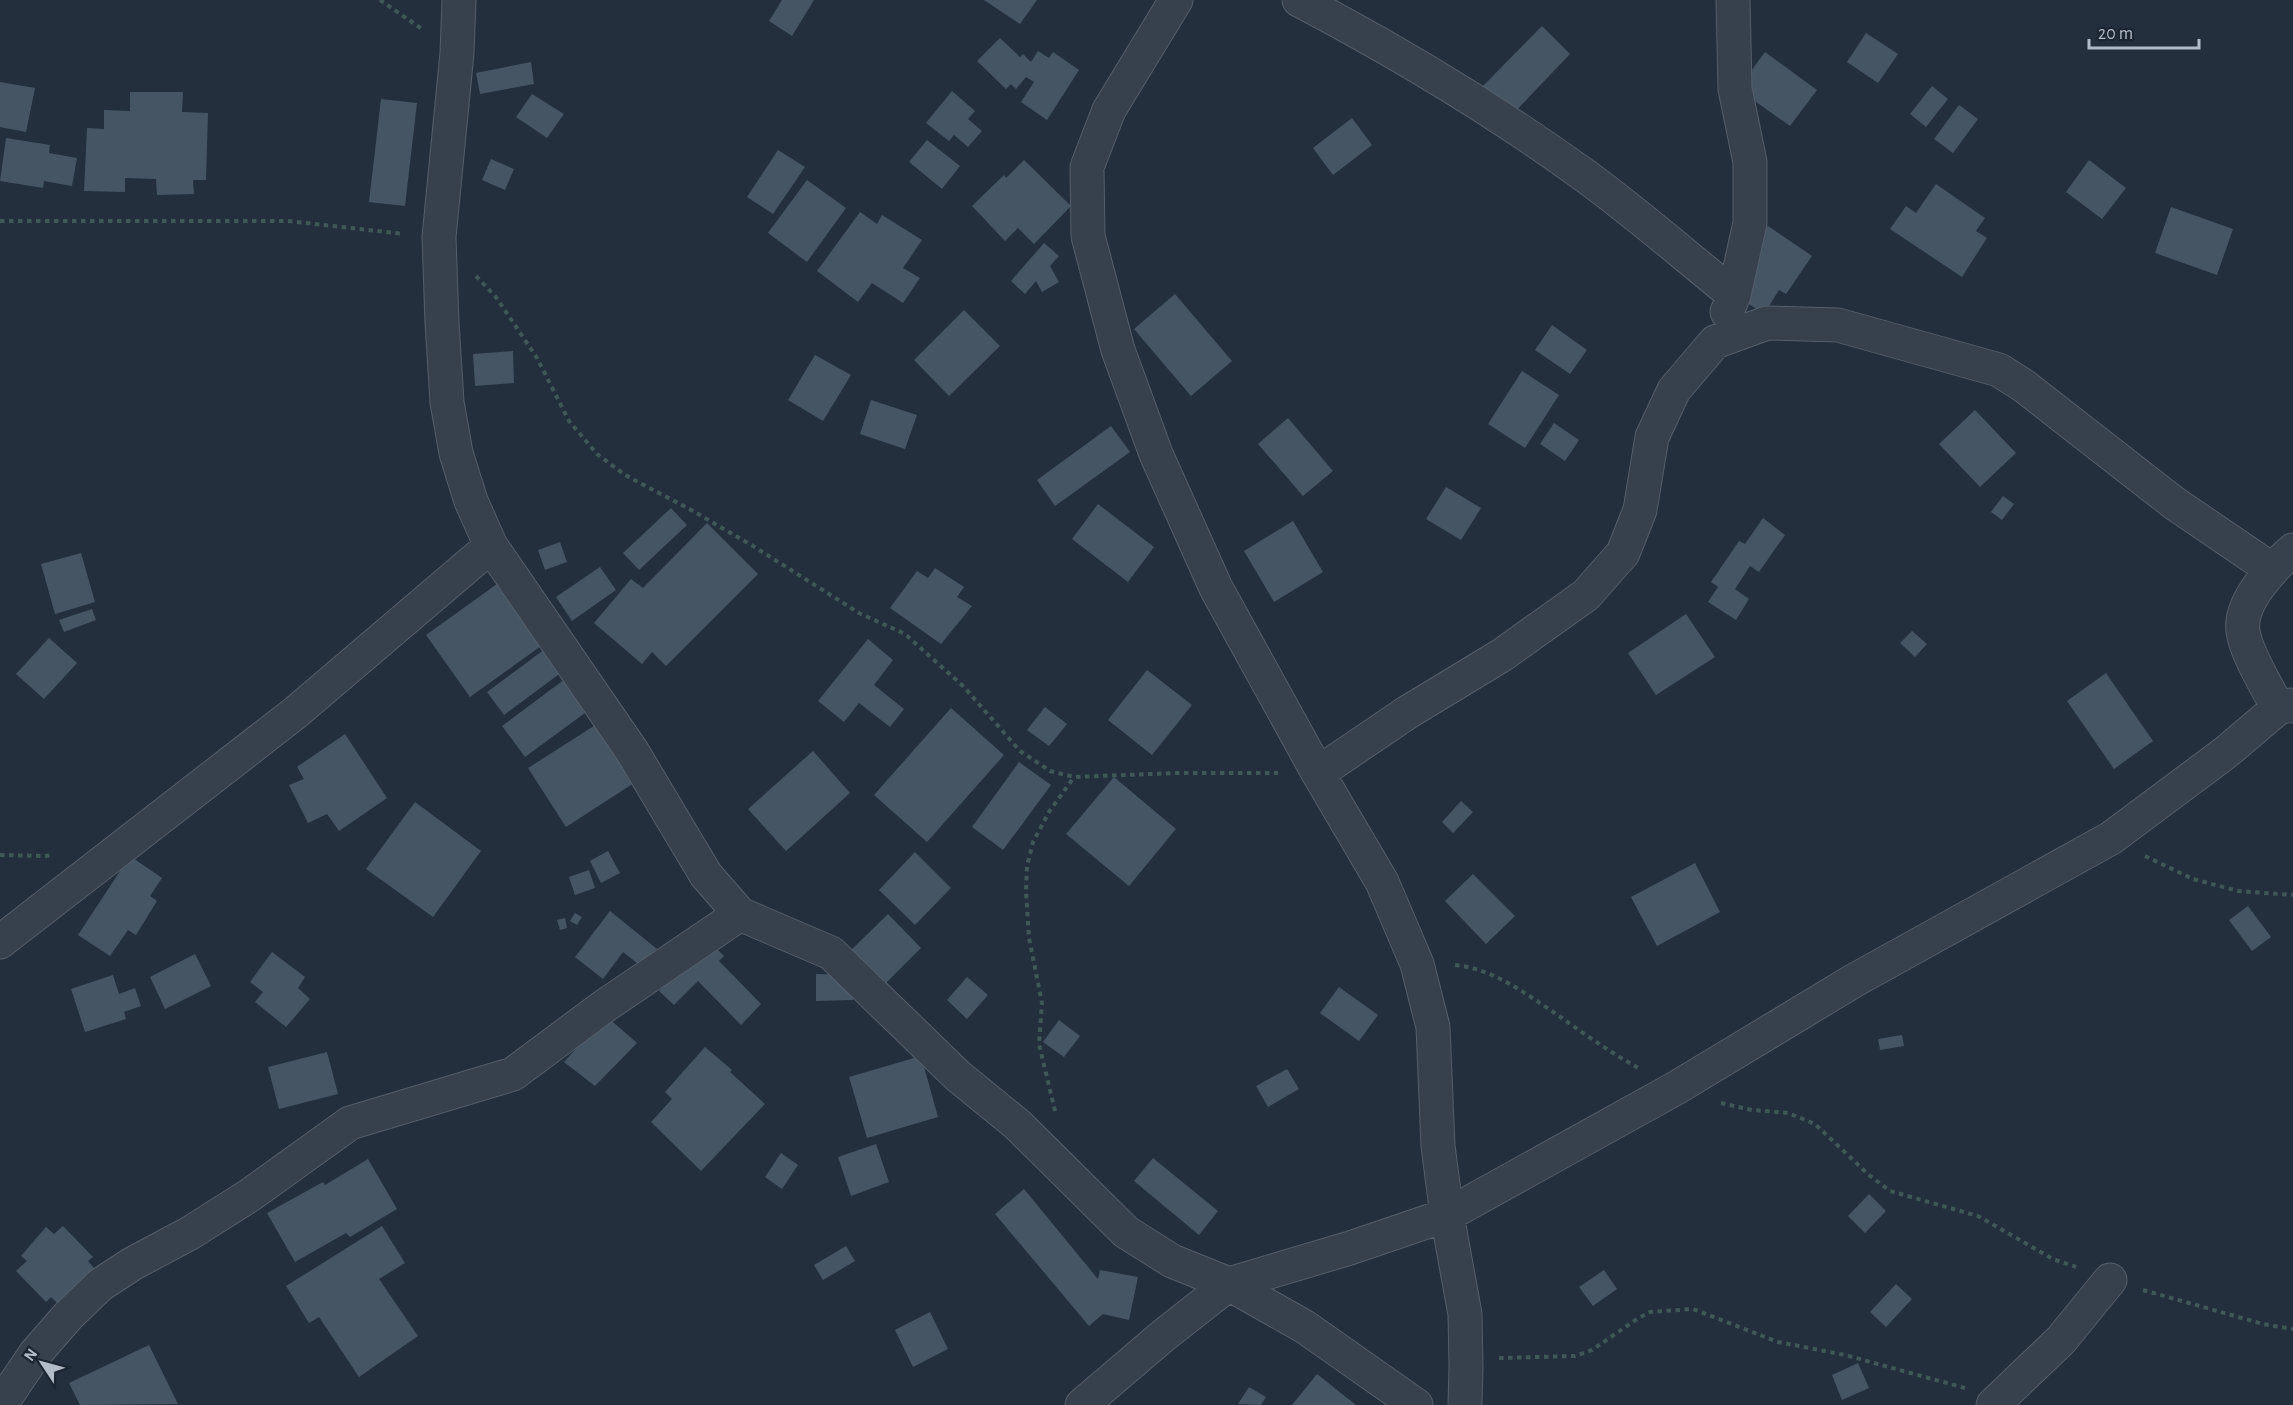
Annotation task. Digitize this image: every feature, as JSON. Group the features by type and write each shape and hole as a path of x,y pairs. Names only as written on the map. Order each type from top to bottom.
{"street":[{"path":"459,0 457,53 439,237 447,402 456,453 468,491 491,546 562,646 632,751 706,874 740,915 831,952 958,1076 1018,1125 1126,1232 1172,1261 1229,1284 1305,1327 1416,1405"},
{"path":"1176,0 1109,110 1087,167 1088,236 1118,350 1156,454 1216,588 1318,773 1382,882 1417,964 1433,1027 1438,1146 1447,1215 1465,1314 1465,1405"},
{"path":"1299,0 1349,26 1501,117 1582,173 1734,295"},
{"path":"1318,773 1408,712 1502,655 1586,595 1623,553 1640,510 1652,437 1674,390 1715,342 1734,295 1750,223 1750,162 1735,89 1733,0"},
{"path":"1082,1405 1164,1335 1229,1284 1350,1248 1447,1215 1676,1088 1865,974 2111,838 2286,707 2255,663 2243,631 2246,609 2282,559 2174,503 2024,386 1999,370 1838,325 1767,323 1715,342"},
{"path":"0,942 295,713 491,546"},
{"path":"0,1401 8,1394 34,1354 100,1285 132,1264 190,1233 249,1195 350,1123 513,1074 603,1007 740,915"},
{"path":"1997,1402 2061,1340 2110,1280"}],"path":[{"path":"380,0 457,53"},
{"path":"0,221 287,221 439,237 496,297 537,358 569,421 597,454 625,475 723,529 809,580 859,613 905,634 964,687 1020,751 1050,771 1074,777 1176,773 1318,773"},
{"path":"1056,1114 1039,1044 1042,1003 1029,938 1027,866 1033,842 1049,812 1074,777"},
{"path":"2111,838 2193,879 2238,891 2293,895"},
{"path":"1417,964 1465,966 1489,973 1624,1060 1676,1088 1710,1101 1752,1110 1788,1113 1815,1124 1869,1175 1890,1191 1978,1216 2053,1259 2110,1280 2263,1324 2293,1329"},
{"path":"1466,1367 1496,1359 1526,1356 1575,1356 1592,1350 1637,1318 1650,1312 1693,1309 1778,1342 1845,1355 1997,1402"}],"building":[{"path":"782,0 814,0 792,36 769,21"},
{"path":"984,0 1037,0 1020,24"},
{"path":"1542,26 1570,54 1511,116 1482,87"},
{"path":"1866,33 1898,54 1878,83 1847,62"},
{"path":"1000,38 1020,57 1023,54 1031,62 1038,51 1049,58 1053,52 1079,70 1047,120 1021,102 1034,82 1026,77 1016,89 1011,84 1006,89 977,61"},
{"path":"1765,52 1817,90 1790,126 1738,89"},
{"path":"531,62 534,84 480,94 476,73"},
{"path":"0,82 35,88 26,132 0,127"},
{"path":"1932,86 1948,99 1926,127 1910,114"},
{"path":"952,91 975,111 968,119 982,131 968,147 954,135 949,141 926,123"},
{"path":"130,92 183,92 182,112 208,113 206,180 193,180 194,194 157,195 156,179 125,178 125,192 84,191 87,128 104,129 104,110 130,111"},
{"path":"532,94 564,114 547,138 516,117"},
{"path":"381,99 417,103 405,206 369,202"},
{"path":"1959,105 1978,119 1953,153 1934,139"},
{"path":"1352,118 1372,145 1333,175 1313,148"},
{"path":"6,138 50,145 49,153 77,158 72,186 44,181 43,188 0,181"},
{"path":"927,140 960,166 942,189 909,162"},
{"path":"778,150 805,167 773,214 747,197"},
{"path":"491,159 514,169 505,190 482,180"},
{"path":"1024,160 1071,206 1034,244 1018,228 1005,241 972,206 1004,175 1006,178"},
{"path":"2089,160 2126,188 2102,219 2066,192"},
{"path":"807,180 846,208 807,262 768,233"},
{"path":"1936,184 1985,218 1976,231 1987,238 1962,277 1890,229 1906,206 1916,213"},
{"path":"2171,207 2233,229 2217,275 2155,253"},
{"path":"860,212 877,224 882,215 922,240 903,268 920,278 903,303 872,283 858,302 817,271"},
{"path":"1768,226 1812,256 1786,294 1779,290 1764,314 1735,295 1742,265"},
{"path":"1044,243 1059,256 1050,266 1059,282 1042,292 1036,281 1025,294 1011,281"},
{"path":"1175,294 1232,361 1191,396 1134,329"},
{"path":"964,310 1000,346 949,396 914,360"},
{"path":"1552,325 1587,350 1570,374 1535,350"},
{"path":"513,351 514,383 475,386 473,354"},
{"path":"815,355 851,375 823,421 788,400"},
{"path":"1522,371 1559,395 1525,448 1488,424"},
{"path":"871,400 917,415 905,449 860,434"},
{"path":"1975,410 2016,453 1980,487 1939,444"},
{"path":"1288,418 1333,471 1303,496 1258,444"},
{"path":"1554,423 1579,440 1565,461 1540,444"},
{"path":"1111,426 1130,452 1055,506 1037,480"},
{"path":"1446,487 1481,508 1461,540 1426,519"},
{"path":"2003,496 2014,504 2002,520 1991,512"},
{"path":"1098,504 1154,547 1128,582 1072,539"},
{"path":"671,508 687,525 639,570 623,553"},
{"path":"1763,518 1785,535 1759,572 1750,566 1735,589 1749,599 1736,620 1708,602 1718,587 1711,582 1739,541 1745,544"},
{"path":"1293,521 1323,572 1274,602 1244,551"},
{"path":"707,523 758,574 666,666 652,652 642,664 594,623 631,579 643,588"},
{"path":"560,542 567,562 545,570 538,550"},
{"path":"81,553 95,602 55,614 41,564"},
{"path":"600,567 616,590 572,621 556,597"},
{"path":"935,568 964,587 957,597 972,606 941,644 890,608 917,571 928,578"},
{"path":"497,584 541,646 470,697 426,635"},
{"path":"92,609 96,620 64,632 59,620"},
{"path":"1686,614 1715,657 1656,695 1628,653"},
{"path":"1912,631 1927,644 1915,657 1900,643"},
{"path":"49,638 77,663 44,699 16,674"},
{"path":"868,639 893,660 874,685 904,709 890,727 859,703 844,722 818,701"},
{"path":"545,649 562,672 504,715 487,692"},
{"path":"1147,670 1192,705 1152,755 1108,720"},
{"path":"2106,673 2153,741 2114,769 2067,701"},
{"path":"565,679 589,710 525,757 502,726"},
{"path":"1045,707 1067,724 1049,746 1027,730"},
{"path":"951,708 1004,755 927,842 874,795"},
{"path":"597,724 634,783 566,827 528,768"},
{"path":"345,734 387,798 339,831 327,814 308,823 289,785 304,779 297,767"},
{"path":"813,751 850,793 786,851 748,809"},
{"path":"1019,762 1051,785 1003,850 972,827"},
{"path":"1114,777 1176,829 1129,886 1066,834"},
{"path":"1461,801 1473,812 1453,833 1442,822"},
{"path":"415,802 481,851 433,917 366,869"},
{"path":"608,851 620,873 601,883 590,861"},
{"path":"915,852 951,888 915,925 879,890"},
{"path":"130,856 162,878 150,896 157,901 136,935 128,930 110,956 78,935"},
{"path":"1695,863 1720,912 1657,946 1631,897"},
{"path":"589,870 595,888 575,895 569,877"},
{"path":"1473,874 1515,916 1486,944 1445,901"},
{"path":"2248,906 2271,937 2252,951 2229,920"},
{"path":"610,911 657,949 642,967 623,952 603,979 575,957"},
{"path":"575,913 582,917 577,925 570,921"},
{"path":"888,914 921,948 878,991 844,957"},
{"path":"565,918 567,928 560,930 557,920"},
{"path":"709,941 724,956 719,961 761,1004 741,1025 698,981 674,1005 659,991"},
{"path":"272,952 305,977 298,988 310,999 286,1027 255,1002 263,992 250,982"},
{"path":"195,954 211,986 165,1009 150,977"},
{"path":"816,974 852,975 853,1000 816,1001"},
{"path":"113,975 119,994 135,988 141,1006 124,1012 126,1019 85,1032 71,989"},
{"path":"967,977 988,995 967,1019 947,1000"},
{"path":"1339,987 1378,1015 1359,1041 1320,1013"},
{"path":"606,1016 637,1043 595,1086 564,1062"},
{"path":"1059,1020 1080,1036 1064,1057 1043,1042"},
{"path":"1902,1035 1904,1046 1880,1050 1878,1039"},
{"path":"705,1047 732,1070 730,1072 765,1104 701,1171 651,1122 672,1099 665,1092"},
{"path":"327,1052 338,1094 279,1109 268,1067"},
{"path":"921,1056 938,1117 867,1138 849,1077"},
{"path":"1287,1069 1299,1089 1268,1107 1256,1086"},
{"path":"876,1144 889,1182 851,1196 838,1157"},
{"path":"781,1153 798,1165 782,1189 765,1177"},
{"path":"1153,1158 1218,1211 1199,1235 1134,1181"},
{"path":"368,1159 397,1209 350,1237 346,1233 295,1262 267,1213 323,1182 325,1185"},
{"path":"1024,1189 1098,1279 1100,1270 1138,1277 1129,1320 1103,1314 1089,1326 995,1214"},
{"path":"1869,1194 1886,1211 1865,1233 1848,1216"},
{"path":"63,1226 93,1257 88,1261 99,1274 60,1306 51,1297 46,1302 16,1271 27,1261 21,1256 46,1227 54,1234"},
{"path":"382,1226 405,1263 379,1279 418,1336 359,1377 319,1317 309,1323 286,1286"},
{"path":"846,1246 855,1261 823,1280 814,1265"},
{"path":"1604,1270 1617,1289 1593,1306 1579,1287"},
{"path":"1896,1284 1912,1299 1886,1327 1870,1312"},
{"path":"930,1312 948,1349 913,1367 895,1330"},
{"path":"149,1345 178,1404 80,1405 69,1383"},
{"path":"1858,1363 1869,1388 1842,1400 1832,1375"},
{"path":"1317,1374 1356,1405 1292,1405"},
{"path":"1249,1387 1266,1397 1261,1405 1238,1404"}]}
